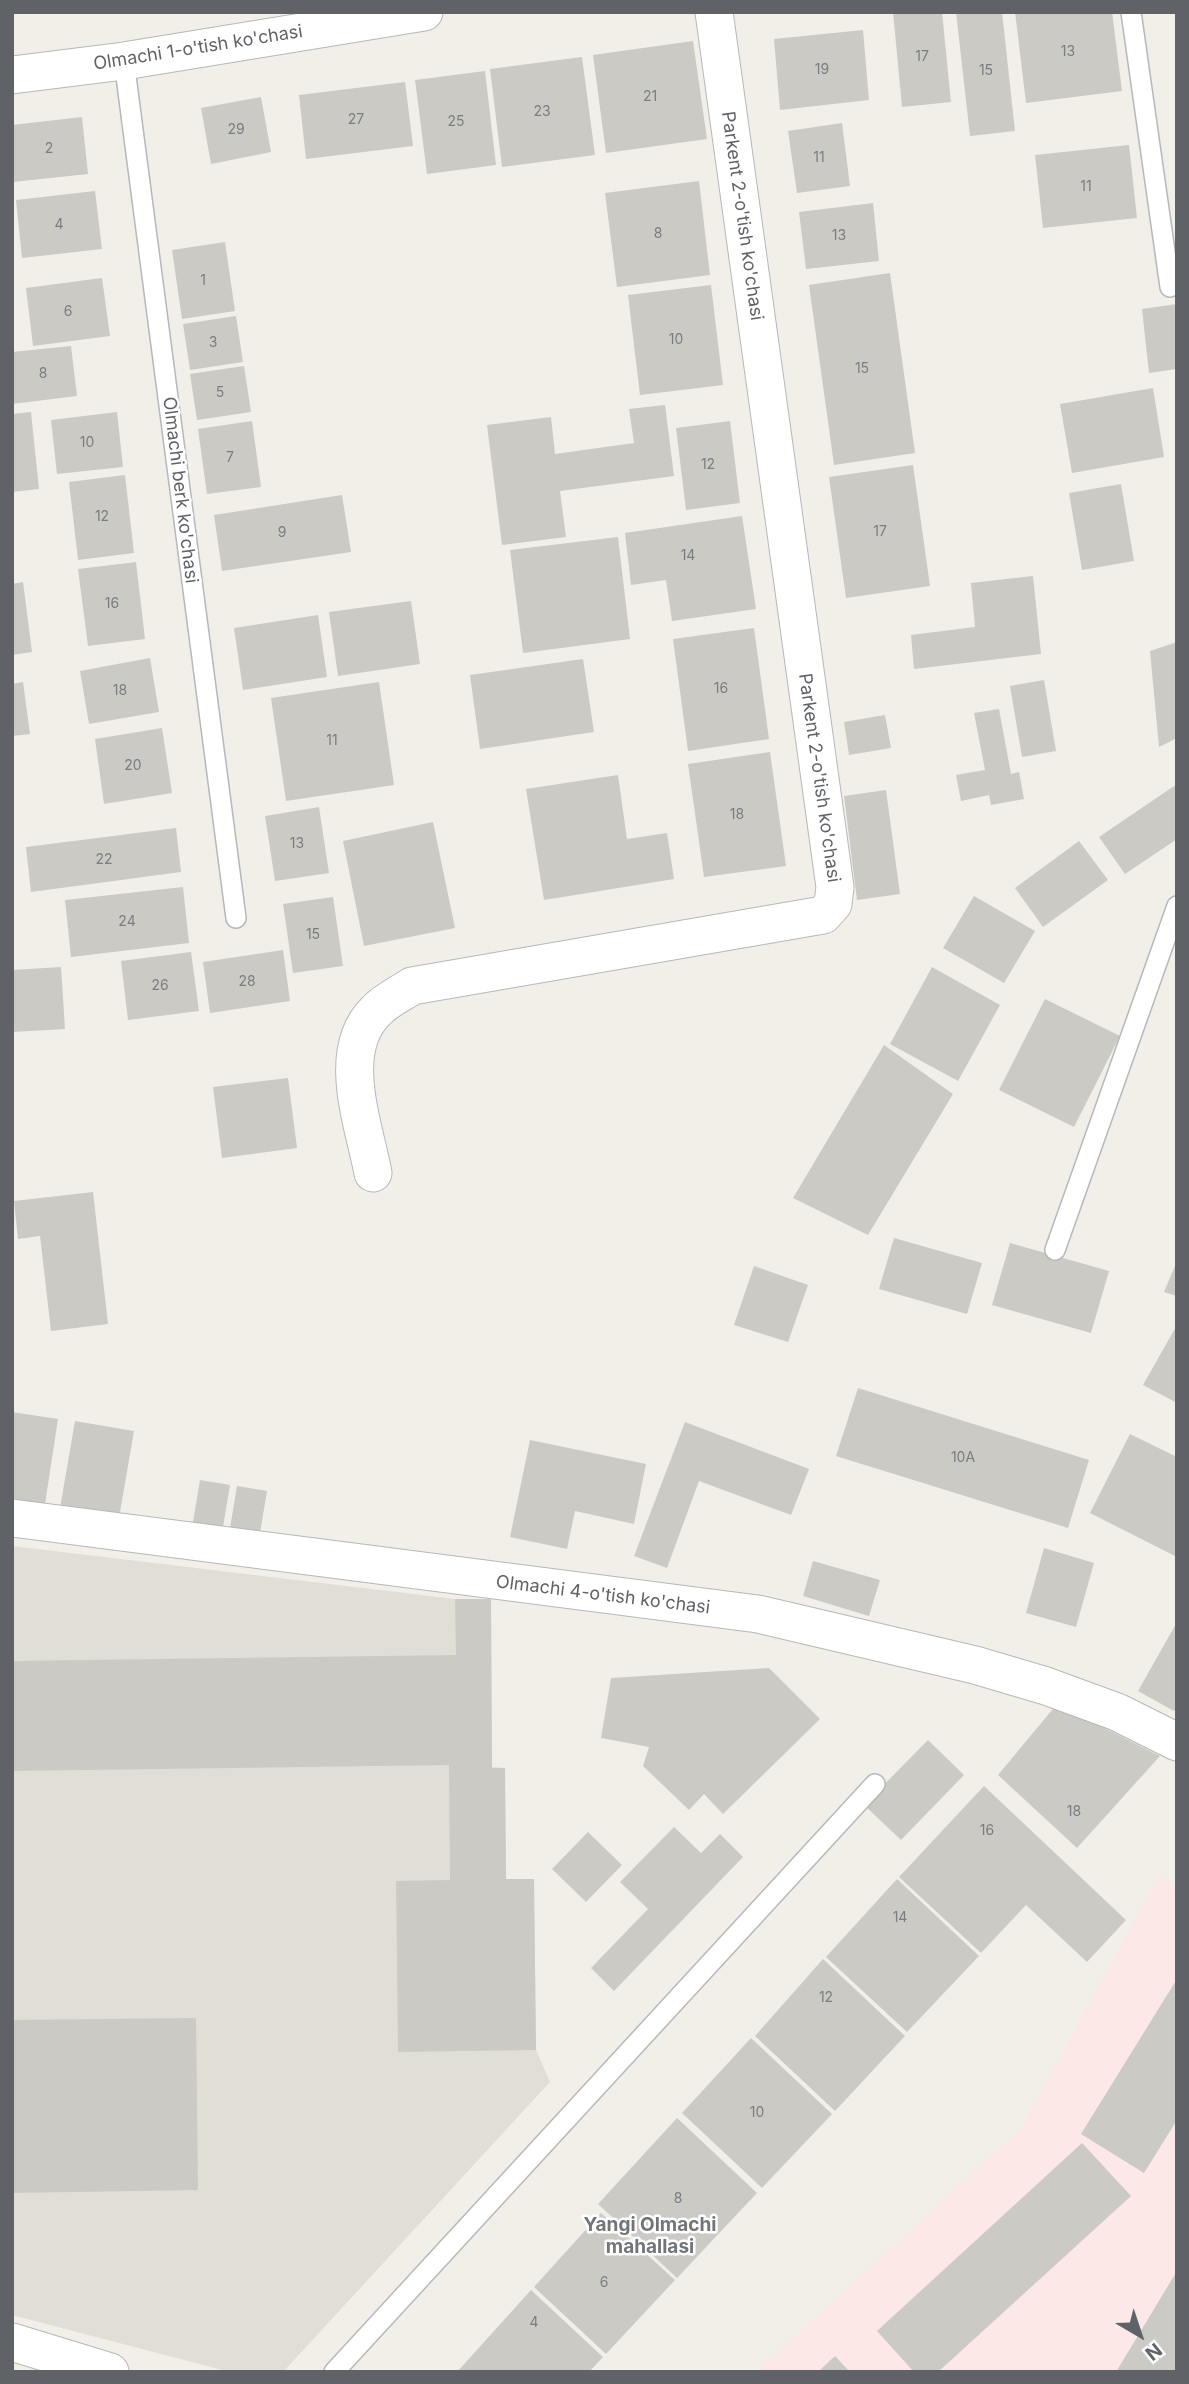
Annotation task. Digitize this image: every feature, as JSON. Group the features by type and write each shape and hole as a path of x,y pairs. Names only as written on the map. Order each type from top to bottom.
{"street":[{"name":"Olmachi 1-o'tish ko'chasi","path":"12,75 124,61 424,12"},
{"name":"Parkent 2-o'tish ko'chasi","path":"373,1173 355,1079 356,1046 375,1011 412,986 823,915 834,904 833,873 714,12"},
{"name":"Olmachi 4-o'tish ko'chasi","path":"12,1518 758,1614 975,1665 1034,1683 1116,1712 1177,1742"},
{"path":"12,2342 110,2372"}],"lane":[{"path":"1131,12 1170,287"},
{"name":"Olmachi berk ko'chasi","path":"124,61 236,918"},
{"path":"1055,1250 1177,906"},
{"path":"334,2372 875,1784"}],"shaded area":[{"path":"12,1546 455,1599 491,1599 492,1767 505,1768 506,1879 534,1879 536,2050 550,2082 283,2372 230,2372 12,2315"},
{"path":"1160,1875 1177,1891 1177,2372 757,2372 1021,2129"}],"building":[{"path":"893,12 942,12 951,102 902,107"},
{"path":"956,12 1002,12 1015,131 970,136"},
{"path":"1015,12 1112,12 1122,91 1026,103"},
{"path":"863,30 869,100 780,110 774,39"},
{"path":"693,41 707,139 606,153 593,55"},
{"path":"582,57 595,155 502,167 490,69"},
{"path":"485,71 496,165 427,174 415,80"},
{"path":"405,82 413,146 306,159 299,95"},
{"path":"261,97 271,152 211,164 201,108"},
{"path":"82,117 88,174 13,182 12,125"},
{"path":"842,123 850,186 797,193 788,131"},
{"path":"1129,145 1137,218 1043,228 1035,155"},
{"path":"699,181 710,275 617,287 605,193"},
{"path":"95,191 102,249 22,258 16,200"},
{"path":"873,203 879,261 806,269 799,212"},
{"path":"225,242 235,311 182,319 172,250"},
{"path":"890,273 915,453 834,465 809,285"},
{"path":"102,278 110,336 33,346 26,288"},
{"path":"711,285 723,385 640,395 628,295"},
{"path":"1177,304 1177,369 1149,373 1142,309"},
{"path":"236,316 243,362 190,370 183,324"},
{"path":"71,346 77,396 12,404 12,352"},
{"path":"244,366 251,412 197,420 190,374"},
{"path":"1153,388 1164,457 1072,473 1060,404"},
{"path":"665,405 674,476 560,491 566,537 502,545 487,425 551,417 555,454 634,443 629,409"},
{"path":"31,412 39,489 12,492 12,414"},
{"path":"117,412 123,467 57,474 51,420"},
{"path":"252,421 261,487 207,494 198,429"},
{"path":"730,421 740,503 686,510 676,428"},
{"path":"913,465 930,586 846,598 829,477"},
{"path":"125,475 134,553 78,560 69,482"},
{"path":"1121,484 1134,561 1082,570 1069,493"},
{"path":"342,495 351,552 222,571 214,515"},
{"path":"742,516 756,609 672,621 666,580 631,585 625,533"},
{"path":"618,537 630,639 523,653 510,550"},
{"path":"136,562 145,639 88,646 78,569"},
{"path":"1033,576 1041,654 914,669 911,635 975,627 971,583"},
{"path":"23,582 32,652 12,655 12,584"},
{"path":"411,601 420,664 338,676 329,612"},
{"path":"318,615 327,677 243,690 234,628"},
{"path":"754,628 769,739 688,751 673,639"},
{"path":"1177,642 1177,738 1159,747 1150,651"},
{"path":"150,658 159,712 89,724 80,671"},
{"path":"583,659 594,732 480,749 470,675"},
{"path":"1044,680 1056,751 1022,757 1010,686"},
{"path":"23,682 30,734 12,736 12,684"},
{"path":"379,682 394,785 286,801 271,698"},
{"path":"999,709 1011,774 1019,772 1024,799 991,805 989,795 961,801 956,775 985,770 974,713"},
{"path":"885,715 891,748 849,755 844,722"},
{"path":"162,728 172,793 104,804 95,739"},
{"path":"770,752 786,866 704,877 688,764"},
{"path":"618,775 627,839 667,833 674,879 544,900 526,789"},
{"path":"1177,784 1177,839 1125,874 1099,837"},
{"path":"886,790 900,894 857,900 844,796"},
{"path":"319,807 329,873 275,881 265,816"},
{"path":"433,822 455,928 364,946 343,841"},
{"path":"176,828 181,872 31,892 26,847"},
{"path":"1079,841 1108,880 1043,927 1015,888"},
{"path":"183,887 189,943 71,957 65,900"},
{"path":"974,896 1035,931 1004,983 943,948"},
{"path":"333,897 343,966 293,973 283,904"},
{"path":"283,950 290,1001 210,1013 203,962"},
{"path":"191,952 199,1011 128,1020 121,961"},
{"path":"61,967 65,1029 12,1032 12,970"},
{"path":"932,967 1000,1005 958,1081 890,1044"},
{"path":"1045,999 1120,1036 1074,1127 999,1090"},
{"path":"884,1045 953,1094 868,1235 793,1198"},
{"path":"288,1078 297,1148 222,1158 213,1087"},
{"path":"93,1192 108,1324 51,1331 40,1236 18,1239 14,1201"},
{"path":"894,1238 982,1263 967,1314 879,1289"},
{"path":"1010,1243 1109,1271 1091,1333 992,1305"},
{"path":"1177,1261 1177,1296 1164,1292"},
{"path":"754,1266 808,1285 788,1342 734,1325"},
{"path":"1177,1325 1177,1403 1143,1385"},
{"path":"858,1388 1089,1460 1068,1528 836,1456"},
{"path":"12,1412 58,1419 45,1504 12,1499"},
{"path":"75,1421 134,1431 119,1518 60,1508"},
{"path":"685,1422 809,1469 791,1515 699,1481 667,1568 634,1556"},
{"path":"1130,1434 1177,1457 1177,1557 1090,1513"},
{"path":"530,1440 646,1464 634,1524 575,1511 567,1549 510,1537"},
{"path":"200,1480 230,1485 222,1533 192,1528"},
{"path":"237,1486 267,1491 259,1539 229,1534"},
{"path":"1044,1548 1094,1563 1076,1627 1026,1613"},
{"path":"813,1561 880,1580 869,1616 803,1596"},
{"path":"455,1599 491,1599 492,1768 505,1768 506,1879 534,1879 536,2050 398,2052 396,1881 450,1880 449,1765 12,1771 12,1661 456,1655"},
{"path":"1177,1622 1177,1707 1174,1711 1138,1691"},
{"path":"769,1668 820,1719 723,1814 704,1794 689,1810 643,1766 649,1747 601,1738 611,1678"},
{"path":"1057,1704 1160,1756 1077,1848 998,1775"},
{"path":"928,1740 964,1775 901,1840 864,1805"},
{"path":"984,1786 1126,1920 1087,1962 1026,1905 981,1953 899,1877"},
{"path":"674,1827 701,1853 720,1834 743,1857 614,1991 591,1968 648,1909 620,1882"},
{"path":"588,1832 622,1865 586,1902 552,1869"},
{"path":"897,1879 979,1956 907,2032 826,1957"},
{"path":"823,1959 905,2036 835,2111 755,2036"},
{"path":"1177,1979 1177,2120 1144,2173 1081,2134"},
{"path":"196,2018 198,2190 12,2193 12,2020"},
{"path":"751,2038 832,2114 762,2188 682,2113"},
{"path":"677,2118 757,2193 677,2278 598,2204"},
{"path":"1082,2143 1131,2196 938,2372 914,2372 877,2331"},
{"path":"601,2213 675,2280 606,2354 534,2287"},
{"path":"1177,2271 1177,2372 1116,2372"},
{"path":"531,2290 603,2357 589,2372 457,2372"},
{"path":"835,2356 850,2372 818,2372"}],"district":[{"name":"Yangi Olmachi mahallasi","path":"650,2236"}]}
